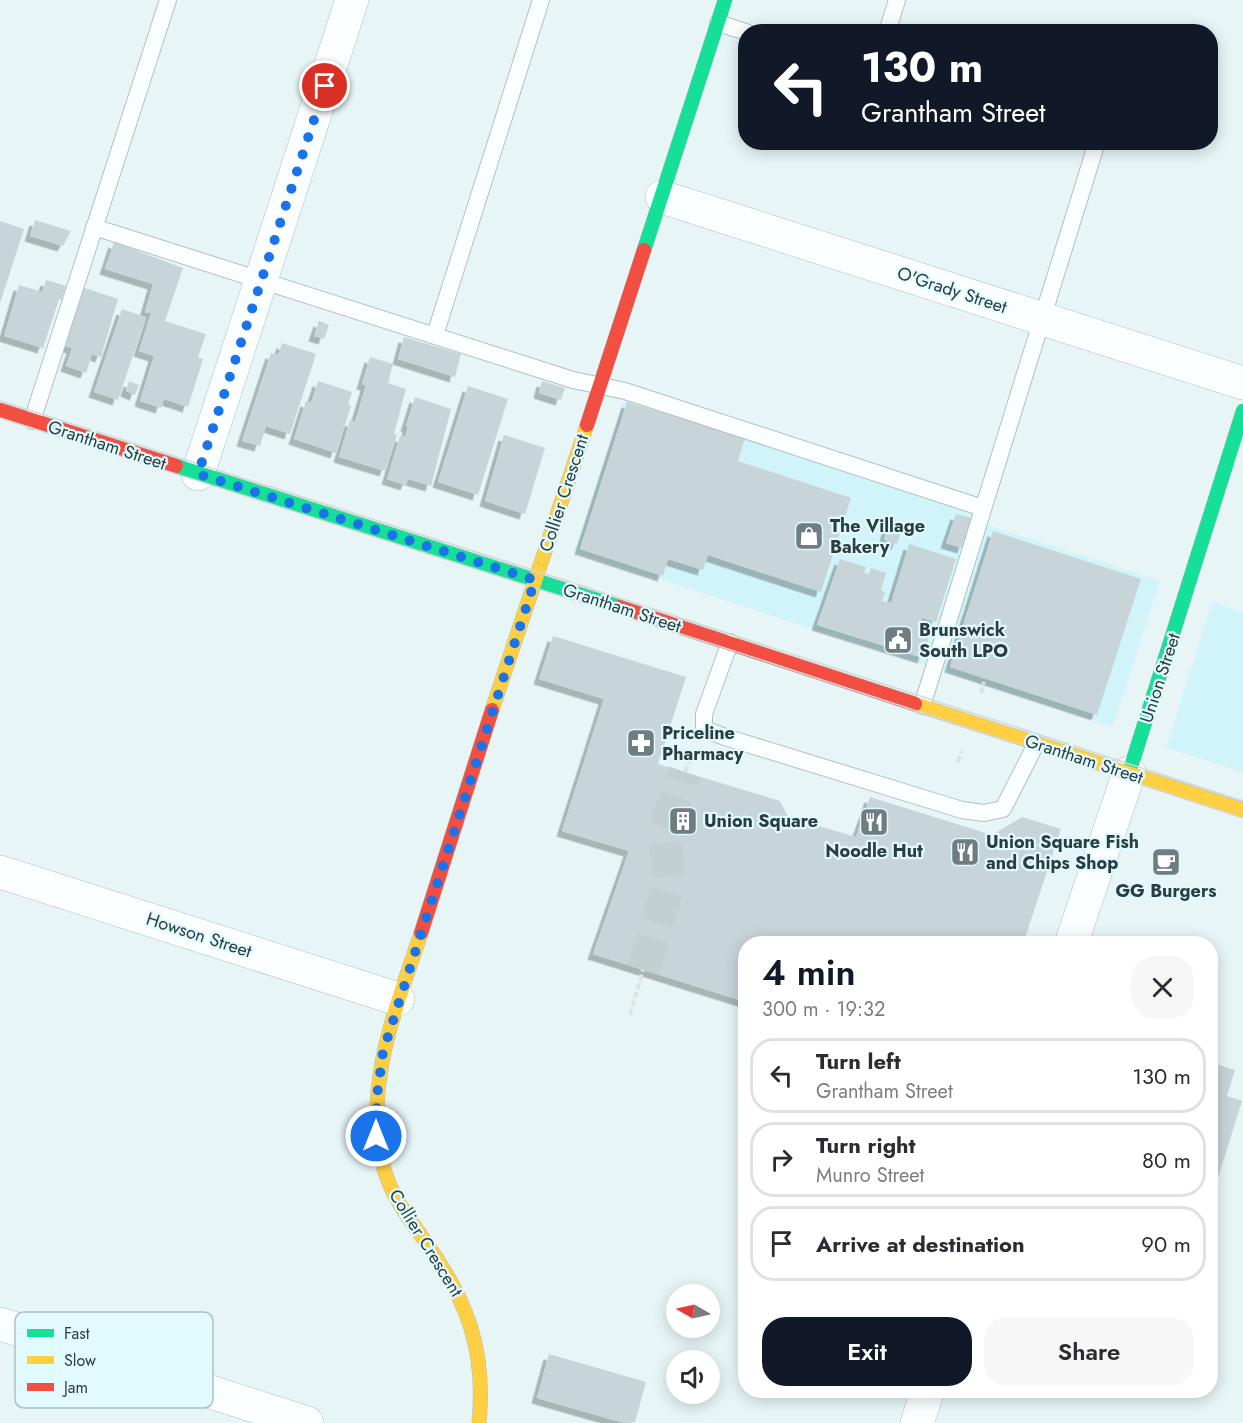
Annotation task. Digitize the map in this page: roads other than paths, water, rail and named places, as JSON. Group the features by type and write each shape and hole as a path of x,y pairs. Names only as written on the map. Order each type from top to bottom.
{"street":[{"path":"198,474 352,0"},
{"name":"Collier Crescent","path":"479,1423 482,1400 482,1364 473,1326 459,1292 403,1210 384,1172 376,1136 377,1096 383,1052 398,999 725,0"},
{"name":"O'Grady Street","path":"662,197 1243,383"},
{"name":"Grantham Street","path":"0,410 730,642 1243,810"},
{"name":"Union Street","path":"1074,936 1129,773 1243,411"},
{"name":"Howson Street","path":"0,872 398,999"},
{"path":"0,1324 15,1329"},
{"path":"213,1393 307,1423"},
{"path":"917,1423 925,1398"}],"lane":[{"path":"32,421 168,0"},
{"path":"435,335 541,0"},
{"path":"890,24 897,0"},
{"path":"718,23 738,29"},
{"path":"922,706 1095,150"},
{"path":"94,227 600,387 625,391 983,508"},
{"path":"730,642 704,714 706,730 724,737 918,797 984,813 1002,809 1036,744"}],"tunnel":[{"path":"643,970 670,879 664,831 685,772"}],"tram line":[{"path":"0,401 567,581 1243,801"},
{"path":"0,418 728,649 1243,818"}],"place":[{"name":"The Village Bakery","path":"809,536"},
{"name":"Brunswick South LPO","path":"898,640"},
{"name":"Priceline Pharmacy","path":"641,743"},
{"name":"Union Square","path":"683,821"},
{"name":"Noodle Hut","path":"874,822"},
{"name":"Union Square Fish and Chips Shop","path":"965,852"},
{"name":"GG Burgers","path":"1166,862"}]}
